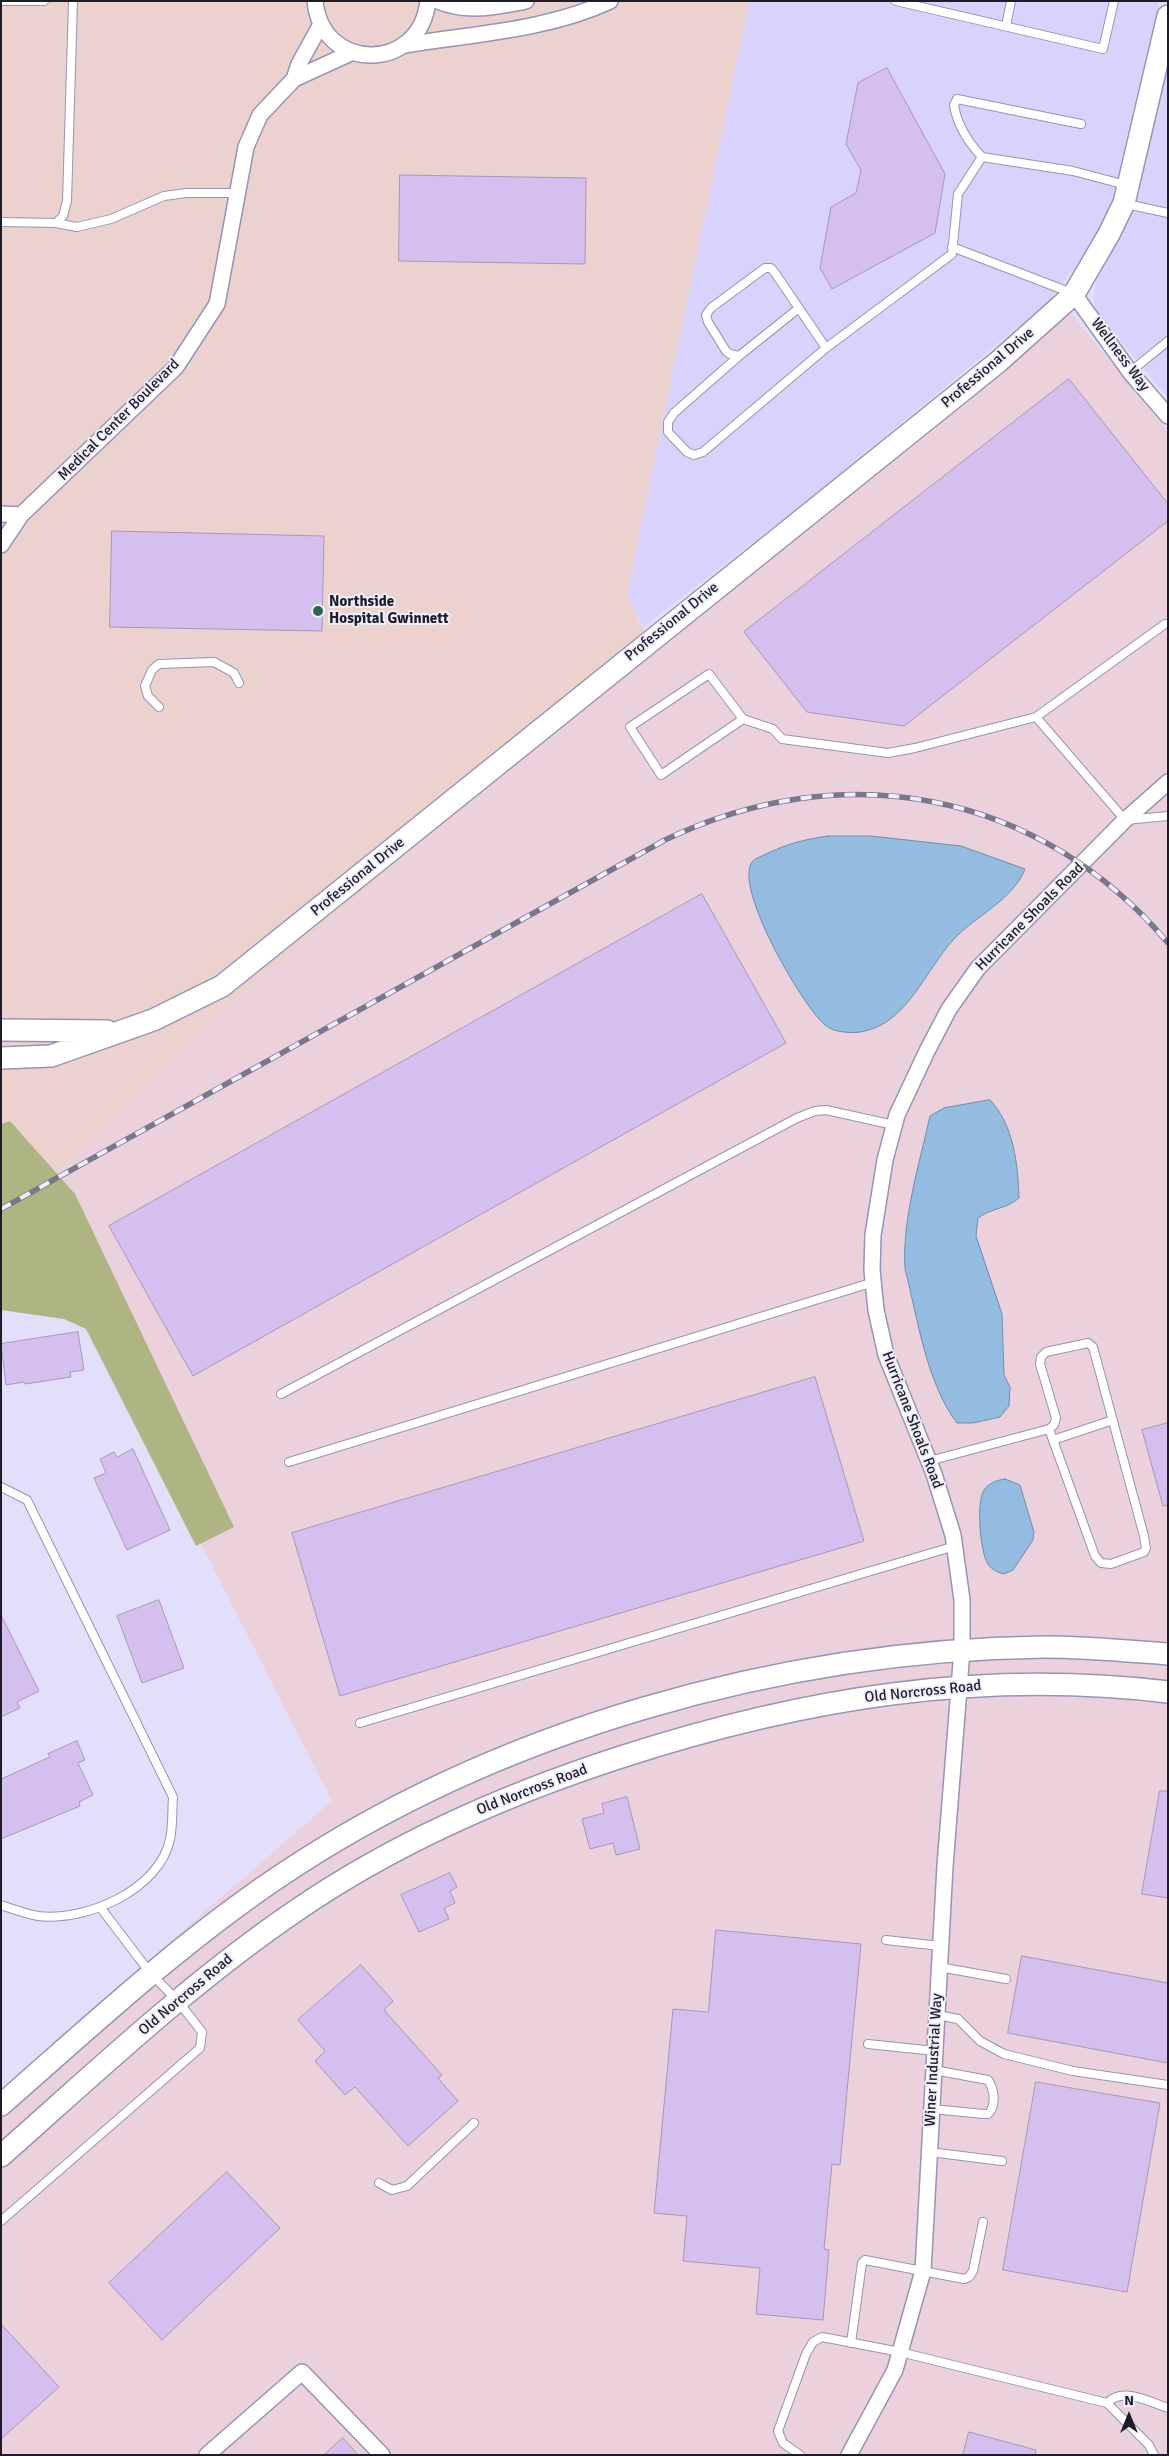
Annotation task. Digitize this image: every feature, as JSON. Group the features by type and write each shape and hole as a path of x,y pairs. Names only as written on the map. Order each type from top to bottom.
{"main road":[{"name":"Professional Drive","path":"1,1058 51,1056 179,1008 222,986 998,362 1074,294 1109,234 1126,195 1168,16"},
{"path":"1,1030 120,1031"},
{"path":"1,2105 193,1938 262,1888 348,1833 484,1766 555,1738 629,1714 783,1674 876,1658 962,1650 1048,1647 1168,1654"},
{"name":"Old Norcross Road","path":"1,2156 177,2000 222,1963 300,1908 381,1858 465,1816 554,1779 664,1743 784,1712 850,1699 960,1687 1067,1685 1168,1692"}],"street":[{"path":"315,1 316,14 336,44 352,52 371,56 389,53 405,45 542,22 591,10 610,1"},
{"path":"405,45 418,32 426,14 428,1"},
{"path":"438,1 453,8 472,9 526,1"},
{"path":"294,79 299,64 321,24"},
{"path":"294,79 352,52"},
{"name":"Medical Center Boulevard","path":"1,545 22,515 176,367 216,304 226,260 246,147 260,115 294,79"},
{"name":"Wellness Way","path":"1074,294 1130,372 1168,416"},
{"path":"1,514 22,515"},
{"name":"Hurricane Shoals Road","path":"962,1650 962,1600 955,1546 945,1505 886,1355 874,1282 873,1235 885,1160 901,1107 936,1034 949,1009 978,968 1125,820 1168,782"},
{"name":"Winer Industrial Way","path":"849,2455 895,2370 924,2272 940,1946 962,1650"},
{"path":"207,2455 302,2372 382,2455"}],"lane":[{"path":"1,1 44,1"},
{"path":"56,223 63,216 67,201 72,1"},
{"path":"896,1 1103,49 1114,1"},
{"path":"1006,26 1011,1"},
{"path":"1081,124 958,99 954,105 955,113 970,145 982,157 1073,172 1168,214"},
{"path":"798,308 674,413 668,422 668,432 688,452 694,455 703,452 826,348 952,254 958,194 982,157"},
{"path":"1,222 56,223 77,227 104,221 130,212 164,196 186,193 237,193"},
{"path":"952,247 1074,294"},
{"path":"739,356 726,351 708,322 706,315 711,308 765,268 771,268 775,273 826,348"},
{"path":"1130,372 1168,342"},
{"path":"743,719 661,775 630,727 709,674 743,719 773,729 782,739 888,753 915,748 1036,717 1165,624"},
{"path":"158,707 148,696 145,686 152,670 159,664 214,662 234,673 240,684"},
{"path":"1036,717 1125,820 1168,816"},
{"path":"282,1394 797,1118 826,1110 894,1125"},
{"path":"289,1462 874,1282"},
{"path":"929,1461 1049,1429 1054,1425 1056,1418 1040,1364 1041,1357 1046,1352 1088,1343 1093,1347 1113,1420 1146,1548 1144,1552 1111,1564 1101,1563 1095,1556 1049,1429"},
{"path":"1053,1440 1113,1420"},
{"path":"1,1487 27,1500 173,1797 170,1840 160,1866 142,1885 100,1907 67,1916 37,1916 1,1905"},
{"path":"360,1723 955,1546"},
{"path":"1,2221 200,2048 202,2032 177,2000 151,1974 100,1907"},
{"path":"886,1940 940,1946"},
{"path":"939,1967 1006,1979"},
{"path":"937,2016 958,2019 980,2040 1004,2054 1073,2070 1168,2085"},
{"path":"868,2044 935,2051"},
{"path":"932,2109 988,2114 993,2105 992,2086 988,2080 934,2070"},
{"path":"379,2183 392,2190 407,2186 474,2123"},
{"path":"930,2152 1002,2161"},
{"path":"851,2343 862,2263 865,2260 964,2279 969,2277 973,2271 983,2222"},
{"path":"800,2455 782,2443 778,2431 806,2354 813,2342 822,2337 900,2352 1107,2403 1149,2445 1154,2455"},
{"path":"1107,2403 1116,2396 1130,2396 1168,2408"}],"shaded area":[{"name":"Northside Hospital Gwinnett","path":"1,1 749,1 627,594 652,649 188,1041 28,1204 1,1216"},
{"path":"749,1 1159,1 1110,207 1089,248 1048,302 807,501 643,627 627,594"},
{"path":"1168,55 1168,398 1097,312 1093,297 1097,280 1124,228"},
{"path":"1071,313 1168,432 1168,2455 1,2455 1,2089 332,1801 28,1204 188,1041 652,649"}],"green space":[{"path":"10,1121 75,1194 234,1527 196,1546 86,1329 64,1319 1,1310 1,1124"}],"water":[{"path":"828,836 871,836 961,846 1025,869 1012,890 1003,899 953,940 915,993 893,1017 880,1026 850,1033 829,1028 825,1025 801,995 772,945 760,918 752,894 749,874 753,861 759,857 796,842"},
{"path":"990,1100 1005,1121 1013,1146 1019,1198 978,1218 976,1236 1002,1314 1004,1375 1010,1387 1009,1406 1000,1417 973,1423 957,1423 946,1407 924,1349 905,1269 906,1231 912,1192 930,1116 944,1108"},
{"path":"1005,1479 1020,1485 1034,1532 1033,1540 1013,1570 1004,1574 991,1568 985,1558 981,1538 980,1505 984,1490 988,1485"}],"building":[{"path":"887,68 945,174 935,233 832,289 820,268 831,207 856,193 861,170 846,144 858,83"},
{"path":"400,175 586,178 585,264 399,261"},
{"path":"1069,379 1168,504 1168,521 904,726 807,712 744,632"},
{"path":"112,531 324,536 322,631 110,627"},
{"path":"702,894 786,1043 193,1376 109,1226"},
{"path":"78,1332 84,1370 70,1372 71,1377 6,1385 1,1344"},
{"path":"815,1377 864,1541 340,1696 292,1533"},
{"path":"1168,1423 1168,1505 1163,1506 1142,1430"},
{"path":"133,1449 170,1530 127,1550 94,1478 106,1473 100,1459 114,1452 117,1457"},
{"path":"159,1600 184,1668 142,1683 117,1616"},
{"path":"1,1615 39,1691 17,1702 20,1708 1,1717"},
{"path":"77,1741 85,1760 78,1763 93,1795 79,1802 80,1806 1,1839 1,1779 50,1757 48,1754"},
{"path":"1160,1791 1168,1791 1168,1898 1142,1894"},
{"path":"627,1797 640,1849 616,1855 613,1843 590,1849 582,1819 604,1813 602,1804"},
{"path":"450,1873 457,1887 450,1891 455,1903 444,1908 449,1919 419,1932 401,1895"},
{"path":"716,1930 861,1944 840,2165 832,2164 824,2249 829,2250 823,2320 756,2314 760,2268 683,2261 687,2216 654,2213 673,2009 708,2012"},
{"path":"1022,1956 1168,1983 1168,2063 1008,2033"},
{"path":"361,1965 393,2001 384,2010 442,2075 438,2078 458,2101 408,2146 355,2087 345,2095 315,2061 325,2051 298,2020"},
{"path":"1036,2082 1160,2103 1127,2292 1003,2270"},
{"path":"227,2172 280,2228 162,2340 109,2283"},
{"path":"1,2324 59,2387 1,2439"},
{"path":"969,2432 1036,2450 1035,2455 963,2455"},
{"path":"343,2438 358,2455 324,2455"}],"railway":[{"path":"1,1209 665,840 732,814 801,798 868,795 935,802 999,821 1060,851 1117,891 1168,943"}],"place":[{"name":"Northside Hospital Gwinnett","path":"318,611"}]}
